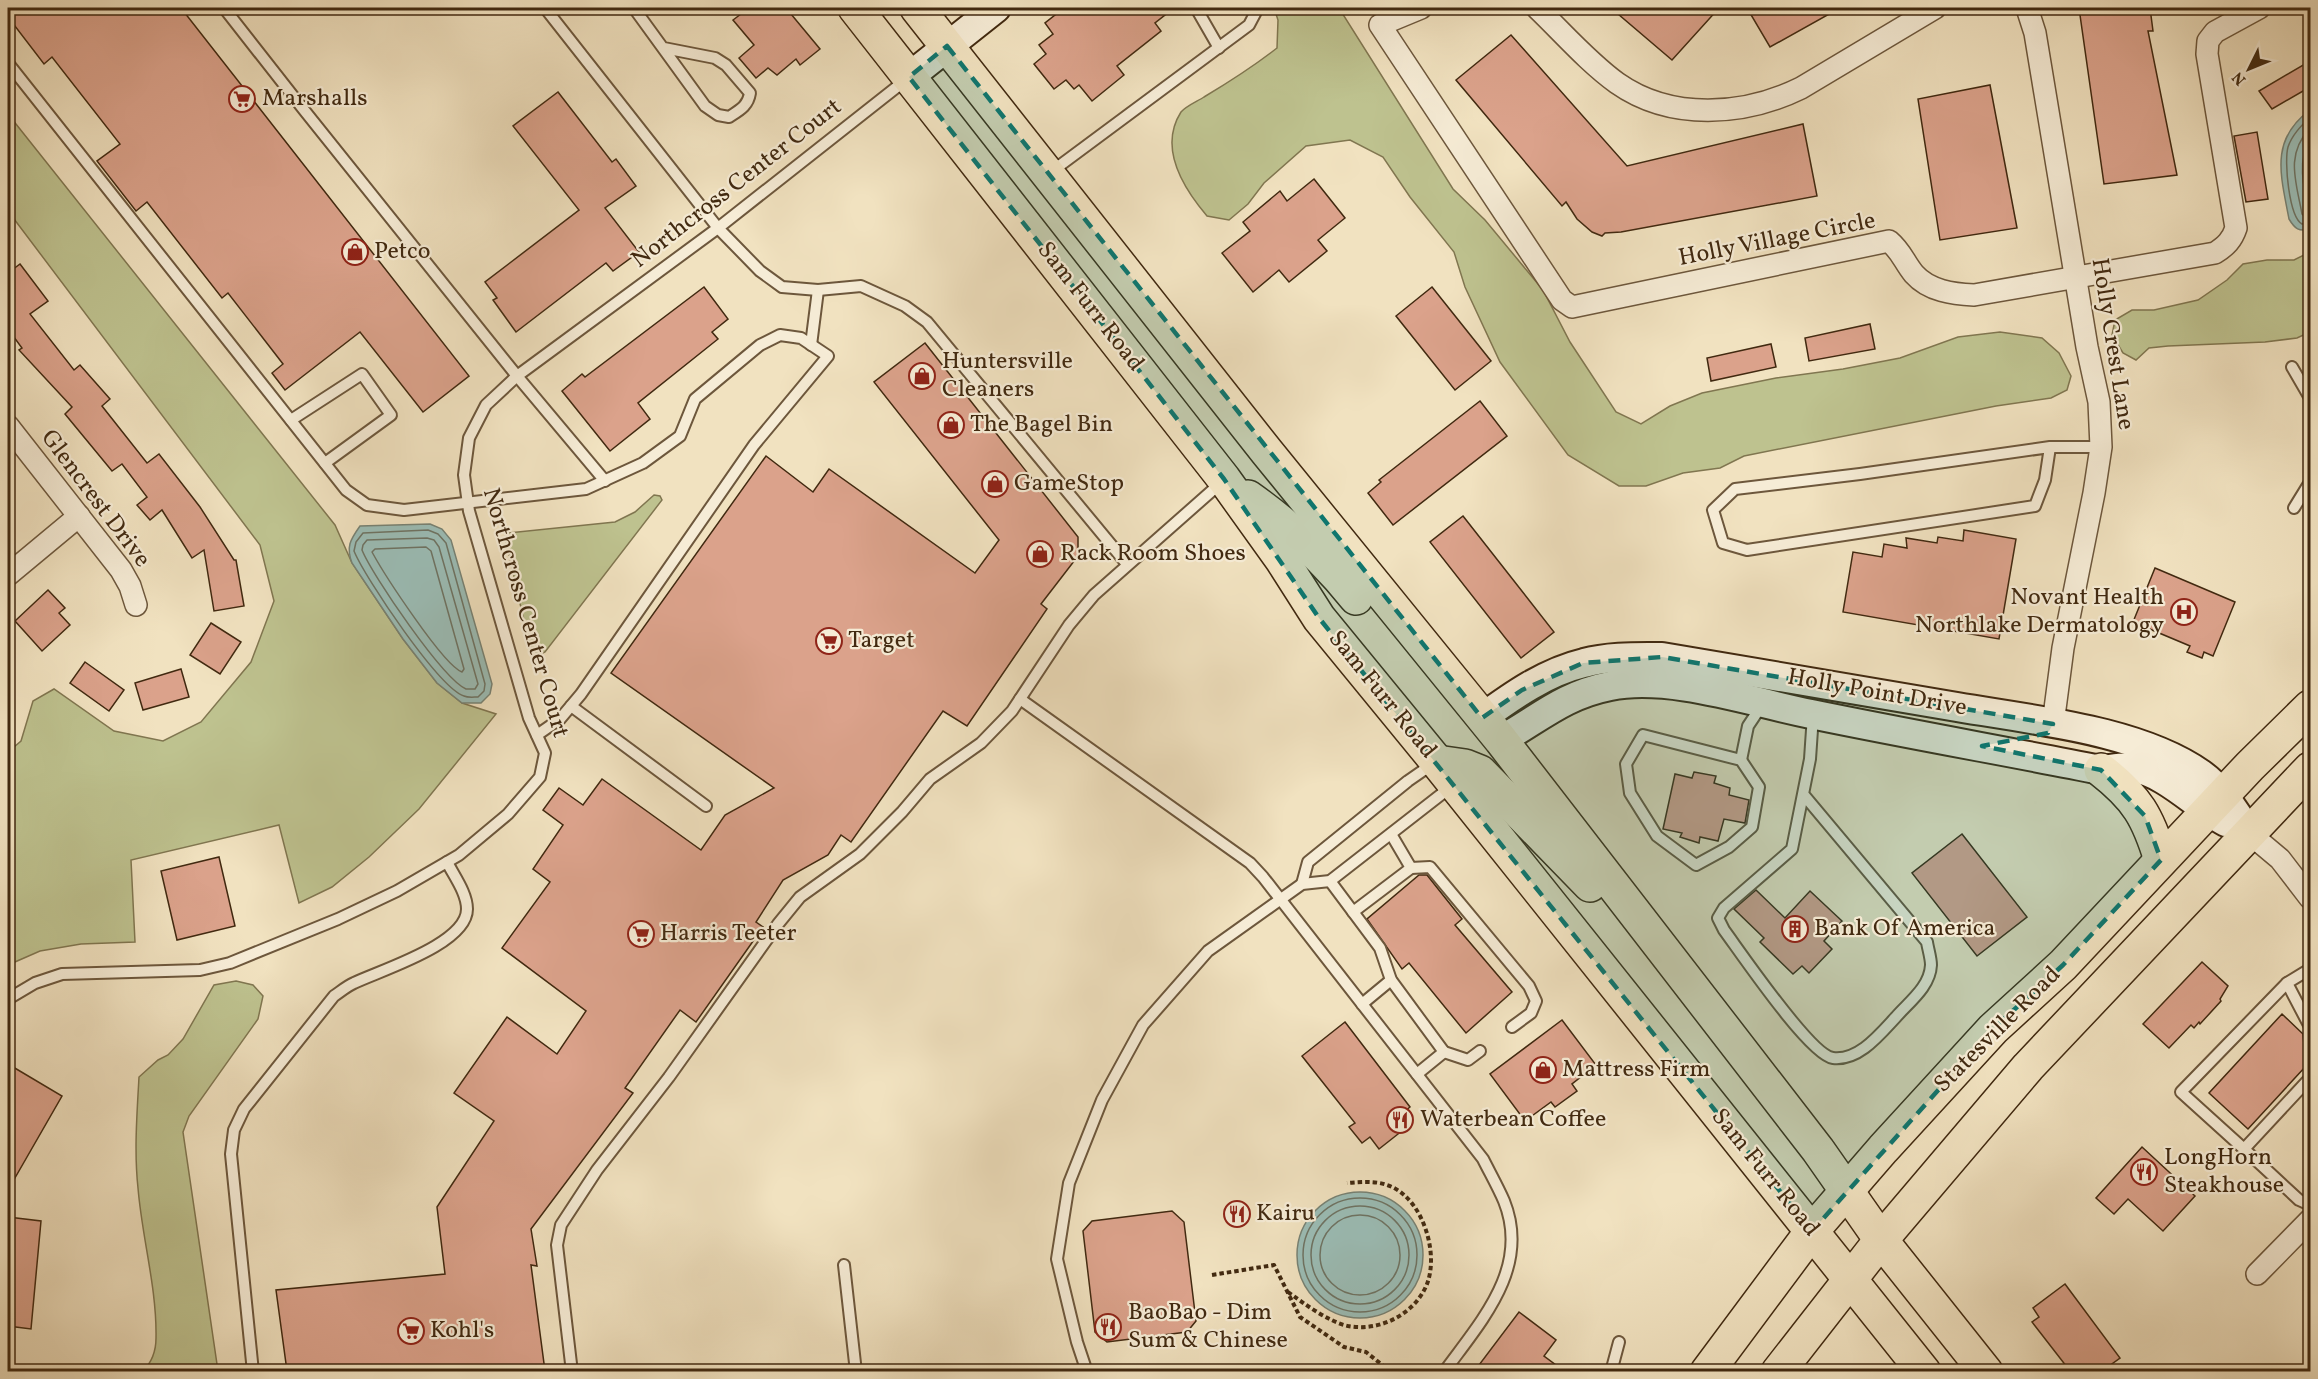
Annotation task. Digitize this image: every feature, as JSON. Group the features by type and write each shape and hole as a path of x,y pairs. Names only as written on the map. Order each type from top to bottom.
{"main road":[{"name":"Sam Furr Road","path":"855,8 1224,479 1282,560 1319,618 1446,773 1924,1371"},
{"name":"Sam Furr Road","path":"917,8 1267,452 1491,729 1818,1150 1881,1240 1986,1371"},
{"path":"909,76 996,8"},
{"path":"1224,479 1283,522 1335,571 1428,689 1454,715 1466,725 1491,729"},
{"name":"Holly Point Drive","path":"1491,729 1522,690 1583,663 1619,658 1662,657 2053,724 2135,743 2168,755 2201,774 2216,804"},
{"name":"Holly Point Drive","path":"1491,729 1525,726 1549,708 1575,696 1611,686 1642,683 1686,687 2102,770 2132,767 2152,773 2216,804 2249,833"},
{"name":"Statesville Road","path":"1707,1371 1812,1231 1993,1029 2063,965 2256,760 2310,707"},
{"path":"1813,714 1943,722 2024,735 2048,733 2053,724"},
{"path":"1446,773 1465,766 1480,772 1709,1011"},
{"name":"Statesville Road","path":"1778,1371 1881,1240 2028,1067 2310,769"},
{"path":"2102,770 2122,786 2145,816 2162,860"}],"street":[{"name":"Holly Village Circle","path":"1421,8 1380,24 1562,300 1572,307 1889,241 1898,248 1914,274 1925,283 1946,293 1974,295 2215,253 2233,238 2236,228 2207,54 2208,41 2215,32 2259,8"},
{"path":"1537,8 1618,83 1654,101 1708,111 1743,107 1781,98 1935,8"},
{"name":"Holly Crest Lane","path":"2027,8 2035,33 2098,402 2101,447 2063,648 2053,724"},
{"name":"Glencrest Drive","path":"8,426 122,570 136,605"},
{"path":"8,575 79,516"},
{"name":"Holly Point Drive","path":"2249,833 2280,859 2310,898"},
{"path":"2258,1275 2310,1220"}],"lane":[{"path":"224,8 517,376 605,481"},
{"path":"545,8 718,228 760,271 782,286 818,290 861,286 905,306 927,322 1127,564"},
{"path":"1196,8 1219,48"},
{"path":"1048,174 1249,25 1258,8"},
{"path":"636,10 705,106 718,115 729,117 741,110 748,102 750,93 726,65 715,58 664,48"},
{"path":"8,63 346,490 367,505 404,510 586,489 643,464 680,436 695,399 760,345 780,335 801,338 828,356 754,445 571,706 560,719 537,735"},
{"name":"Northcross Center Court","path":"8,999 35,983 62,974 200,970 230,963 338,919 396,891 459,855 508,814 540,777 545,753 529,718 468,502 464,475 469,438 486,405 517,376 718,228 909,76"},
{"path":"811,345 818,290"},
{"path":"2292,367 2310,398"},
{"path":"291,420 362,374 391,414 325,463"},
{"path":"2050,447 2045,480 2035,506 1998,513 1879,528 1747,550 1723,543 1713,510 1735,489 2050,447 2101,447"},
{"path":"572,1371 557,1245 561,1225 591,1179 669,1077 778,924 800,897 860,854 902,812 930,779 981,743 1012,711 1069,625 1094,595 1224,479"},
{"path":"2294,508 2310,482"},
{"path":"1020,699 1238,854 1263,877 1483,1159 1505,1202 1512,1239 1507,1275 1491,1307 1444,1371"},
{"path":"1741,760 1643,735 1626,764 1630,794 1658,836 1696,865 1729,847 1752,826 1759,787 1741,760 1748,726 1763,704"},
{"path":"571,706 706,806"},
{"path":"1803,794 1927,942 1931,965 1926,984 1869,1045 1845,1057 1831,1058 1819,1052 1803,1035 1724,930 1718,918 1724,908 1792,849 1803,794 1810,759 1813,714"},
{"path":"1087,1371 1077,1342 1057,1259 1072,1171 1102,1100 1143,1025 1209,951 1302,884 1330,881 1391,834 1446,773"},
{"path":"1302,884 1308,862 1408,781 1446,773"},
{"path":"1391,834 1411,868"},
{"path":"253,1371 231,1154 234,1130 244,1109 334,996 351,984 427,952 461,926 467,912 466,900 447,862"},
{"path":"1353,912 1411,868 1430,867 1529,986 1536,1001 1531,1013 1512,1027"},
{"path":"1330,881 1380,948 1391,980 1444,1052 1468,1060 1480,1051"},
{"path":"2310,969 2287,983 2181,1092 2299,1200 2310,1205"},
{"path":"1362,1004 1391,980"},
{"path":"2287,983 2310,1028"},
{"path":"1417,1074 1444,1052"},
{"path":"2244,1149 2310,1078"},
{"path":"844,1265 856,1371"},
{"path":"1611,1371 1619,1342"}],"path":[{"path":"1288,1292 1310,1308 1347,1326 1371,1326 1393,1321 1412,1307 1427,1283 1431,1254 1424,1224 1412,1203 1393,1188 1371,1181 1347,1183"},
{"path":"1212,1275 1274,1265 1300,1317 1344,1347 1366,1352 1391,1371"}],"highlighted area":[{"path":"947,46 1482,718 1522,690 1583,663 1662,657 2053,724 2048,733 1982,746 2101,770 2145,816 2161,860 2063,965 1993,1029 1812,1231 1319,618 1224,479 909,77"}],"green space":[{"path":"1274,8 1339,8 1453,189 1485,220 1543,290 1570,342 1616,412 1641,424 1670,406 1702,393 1776,378 1900,358 1958,337 2000,332 2042,338 2059,353 2071,376 2067,390 2051,398 1996,406 1744,456 1720,468 1683,473 1646,486 1619,486 1568,455 1500,362 1465,287 1454,252 1410,197 1383,157 1350,140 1306,146 1264,183 1248,204 1229,220 1207,216 1198,205 1183,181 1173,154 1172,140 1175,126 1181,112 1186,108 1241,74 1277,48 1278,20"},
{"path":"8,114 335,525 352,563 403,639 437,683 462,703 496,714 419,809 369,857 332,887 299,903 279,825 131,860 135,942 81,944 40,951 8,965 8,752 21,741 33,701 54,689 114,731 163,741 201,722 251,662 274,601 260,545 8,211"},
{"path":"2310,252 2310,332 2297,338 2265,342 2149,348 2136,360 2123,353 2112,335 2115,320 2132,310 2154,310 2198,300 2227,280 2243,264 2267,260 2294,260"},
{"path":"654,495 660,496 662,500 545,652 539,655 533,651 529,643 505,537 507,533 615,522 635,512"},
{"path":"236,981 253,985 263,996 258,1019 189,1116 183,1132 218,1371 143,1371 155,1348 156,1319 137,1174 136,1132 139,1077 158,1060 168,1055 183,1039 214,985"}],"water":[{"path":"2310,110 2310,229 2300,230 2289,219 2281,174 2281,160 2288,134"},
{"path":"430,524 442,529 451,540 492,684 490,694 481,703 462,703 437,683 403,639 350,557 350,544 360,526"},
{"path":"1360,1192 1384,1197 1404,1211 1418,1231 1423,1255 1418,1279 1404,1299 1384,1313 1360,1318 1336,1313 1316,1299 1302,1279 1297,1255 1302,1231 1316,1211 1336,1197"}],"building":[{"path":"8,8 181,8 469,376 423,412 360,332 285,390 272,373 283,364 228,293 222,298 147,202 136,211 97,161 120,144 52,57 44,64 8,17"},
{"path":"749,8 786,8 820,49 800,65 796,59 777,75 768,68 756,78 739,58 754,45 733,20"},
{"path":"1064,8 1174,8 1155,23 1161,31 1117,66 1124,75 1092,101 1079,85 1074,89 1066,80 1054,89 1034,64 1046,54 1039,45 1053,34 1045,23"},
{"path":"1611,8 1719,8 1672,60"},
{"path":"1747,8 1840,8 1770,47"},
{"path":"2079,8 2150,8 2153,31 2148,31 2177,175 2104,184"},
{"path":"1511,35 1627,166 1803,124 1817,196 1605,233 1602,236 1592,232 1577,219 1566,202 1562,206 1456,80"},
{"path":"2310,61 2310,87 2272,109 2259,91"},
{"path":"1990,85 2017,228 1940,240 1918,99"},
{"path":"558,92 612,162 616,159 636,186 605,208 639,252 613,271 606,263 516,332 493,300 497,298 485,282 579,210 513,126"},
{"path":"2257,132 2268,199 2246,202 2234,136"},
{"path":"1314,179 1345,218 1318,240 1327,251 1289,282 1279,270 1253,292 1222,253 1250,231 1243,222 1280,191 1287,201"},
{"path":"20,264 48,301 30,314 74,370 80,365 110,399 102,406 147,463 159,454 200,507 236,560 244,606 214,611 204,550 192,558 162,510 150,520 137,505 147,497 122,464 112,471 65,414 72,407 19,350 22,348 8,329 8,273"},
{"path":"704,287 728,319 712,332 718,339 638,403 650,419 610,451 562,391 582,374 585,377"},
{"path":"1432,287 1491,361 1455,390 1396,316"},
{"path":"1870,324 1875,349 1809,361 1805,338"},
{"path":"925,343 1078,537 1078,556 1041,604 1047,609 967,726 943,711 851,842 841,835 828,855 783,880 756,922 763,927 696,1022 680,1010 625,1088 633,1093 531,1229 537,1266 531,1265 545,1371 287,1371 276,1290 445,1274 437,1207 494,1121 454,1093 507,1017 557,1054 586,1011 502,948 550,882 533,869 563,825 543,810 559,788 583,805 602,779 701,850 725,815 774,788 611,673 766,456 813,492 829,469 975,573 999,540 874,382"},
{"path":"1771,344 1776,367 1711,381 1707,358"},
{"path":"1480,401 1507,436 1393,525 1368,493 1381,482 1379,480"},
{"path":"1463,516 1554,632 1521,658 1430,542"},
{"path":"1964,530 2016,539 1999,639 1843,612 1853,552 1882,557 1884,544 1907,548 1906,538 1937,543 1938,537 1963,541"},
{"name":"Novant Health Northlake Dermatology","path":"2155,568 2235,602 2213,656 2204,652 2202,658 2187,652 2190,646 2133,622"},
{"path":"48,590 65,608 59,613 70,625 42,651 15,621"},
{"path":"211,623 241,642 220,674 190,655"},
{"path":"85,662 124,690 109,711 70,683"},
{"path":"181,669 189,697 143,710 135,683"},
{"path":"1694,772 1716,776 1714,783 1730,788 1729,795 1749,800 1745,823 1724,819 1718,841 1700,837 1699,843 1680,837 1682,833 1663,829 1675,774 1692,778"},
{"path":"1962,834 2027,917 1977,956 1912,873"},
{"path":"219,857 235,926 177,940 161,871"},
{"path":"1419,875 1427,875 1462,919 1455,925 1512,992 1466,1033 1409,963 1402,969 1367,919"},
{"name":"Bank Of America","path":"1756,890 1785,918 1810,891 1842,921 1824,941 1832,949 1809,973 1802,966 1793,974 1760,942 1764,938 1734,909"},
{"path":"2202,962 2228,986 2221,1001 2200,1024 2199,1022 2194,1028 2191,1025 2169,1048 2143,1024"},
{"path":"2282,1014 2303,1034 2306,1066 2248,1129 2209,1093"},
{"name":"Mattress Firm","path":"1562,1020 1596,1065 1572,1084 1577,1091 1555,1107 1551,1102 1525,1121 1490,1074"},
{"path":"1345,1022 1410,1107 1403,1113 1412,1123 1379,1149 1370,1137 1362,1143 1349,1127 1355,1123 1302,1056"},
{"path":"8,1064 62,1096 8,1190"},
{"name":"LongHorn Steakhouse","path":"2142,1147 2195,1196 2163,1231 2128,1199 2114,1214 2096,1198"},
{"path":"1172,1211 1184,1222 1196,1321 1187,1332 1107,1342 1095,1332 1083,1231 1092,1221"},
{"path":"8,1217 41,1221 31,1329 8,1326"},
{"path":"2065,1284 2120,1358 2102,1371 2070,1371 2032,1322 2039,1317 2033,1308"},
{"path":"1519,1312 1556,1340 1544,1356 1564,1371 1488,1371 1479,1365"}],"place":[{"name":"Marshalls","path":"242,99"},
{"name":"Petco","path":"355,252"},
{"name":"Huntersville Cleaners","path":"922,376"},
{"name":"The Bagel Bin","path":"951,425"},
{"name":"GameStop","path":"995,484"},
{"name":"Rack Room Shoes","path":"1040,554"},
{"name":"Novant Health Northlake Dermatology","path":"2184,612"},
{"name":"Target","path":"829,641"},
{"name":"Bank Of America","path":"1795,929"},
{"name":"Harris Teeter","path":"641,934"},
{"name":"Mattress Firm","path":"1543,1070"},
{"name":"Waterbean Coffee","path":"1400,1120"},
{"name":"LongHorn Steakhouse","path":"2144,1172"},
{"name":"Kairu","path":"1237,1214"},
{"name":"BaoBao - Dim Sum & Chinese","path":"1108,1327"},
{"name":"Kohl's","path":"411,1331"}]}
